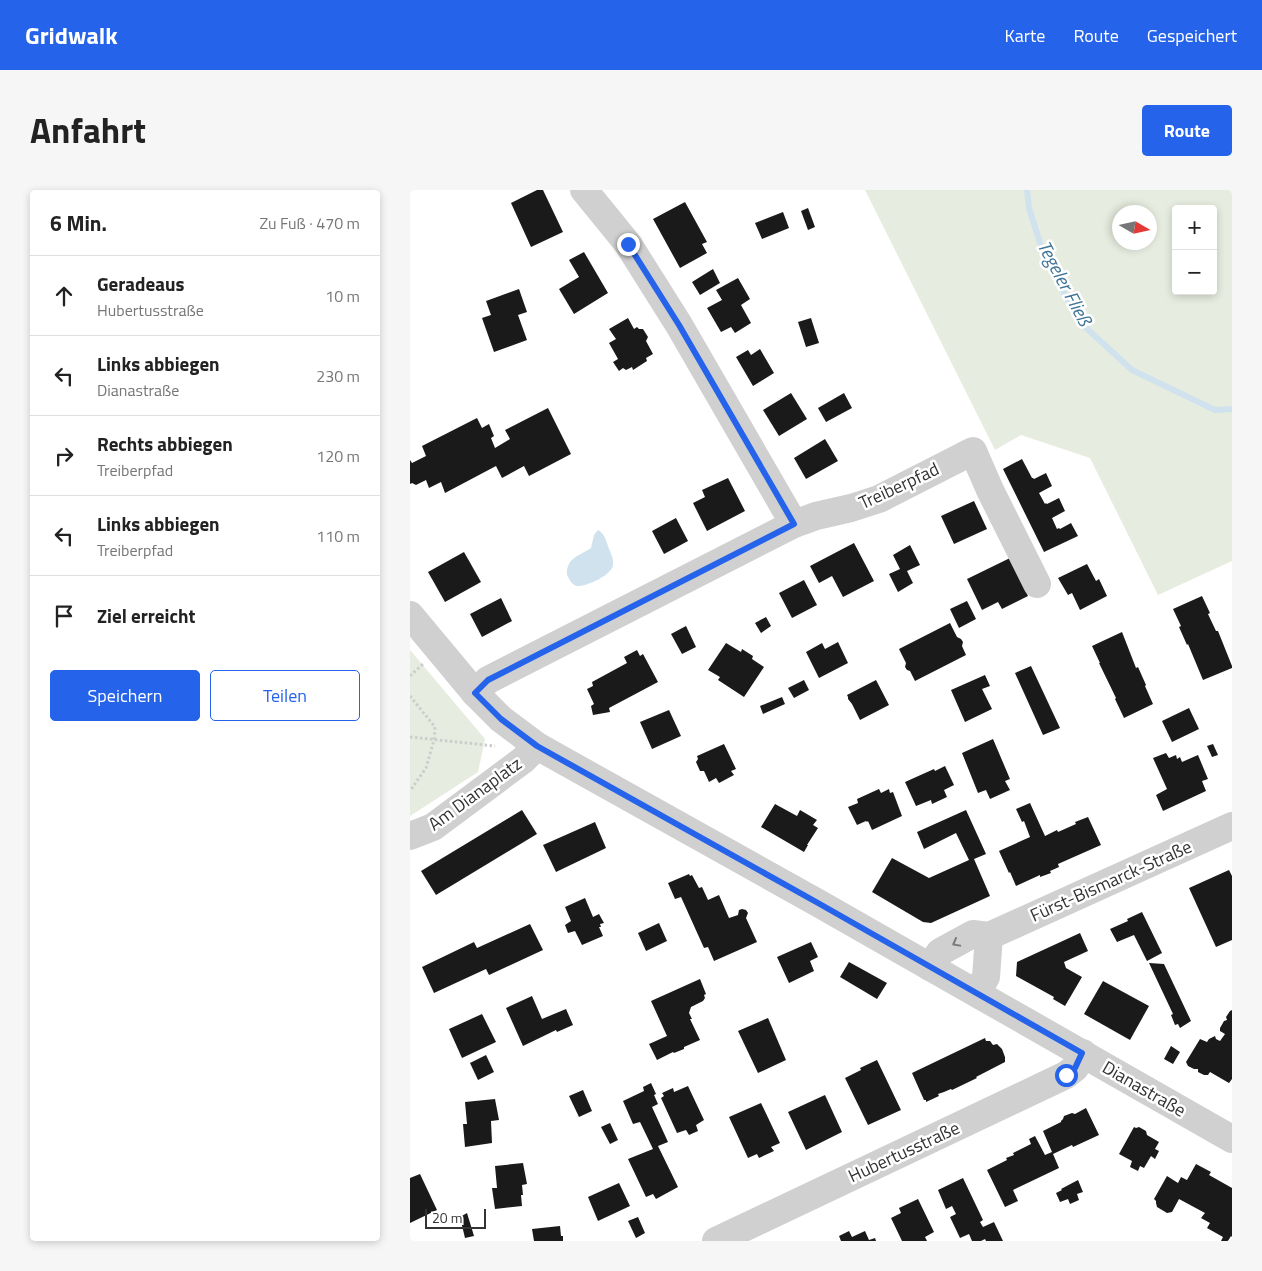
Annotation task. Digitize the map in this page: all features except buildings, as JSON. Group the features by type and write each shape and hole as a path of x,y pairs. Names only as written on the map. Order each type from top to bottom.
{"street":[{"path":"584,190 628,244 679,325 794,524"},
{"name":"Treiberpfad","path":"475,693 488,680 794,524 879,499 973,451 990,490 1037,584"},
{"name":"Dianastraße","path":"410,614 475,693 501,719 537,746 818,903 1232,1139"},
{"name":"Am Dianaplatz","path":"410,836 433,827 523,760 537,746"},
{"name":"Fürst-Bismarck-Straße","path":"930,967 940,952 973,934 989,936 1232,826"},
{"path":"977,993 986,977 989,936"},
{"name":"Hubertusstraße","path":"716,1241 1066,1075 1075,1068 1082,1053"}],"path":[{"path":"410,676 427,661"},
{"path":"410,696 435,726 434,740 426,768 410,790"},
{"path":"410,737 496,746"}],"shaded area":[{"path":"865,190 1232,190 1232,561 1158,595 1090,458 1021,435 995,450"},
{"path":"410,650 485,739 478,772 410,816"}],"water":[{"path":"598,530 605,537 612,555 612,569 604,576 592,582 577,586 571,582 567,575 567,569 574,558 591,548 594,535"}],"waterway":[{"name":"Tegeler Fließ","path":"1027,190 1029,208 1043,252 1083,325 1132,370 1215,410 1232,409"}],"route":[{"path":"628,244 679,325 794,524 488,680 475,693 501,719 537,746 1082,1053 1075,1068 1066,1075"}]}
